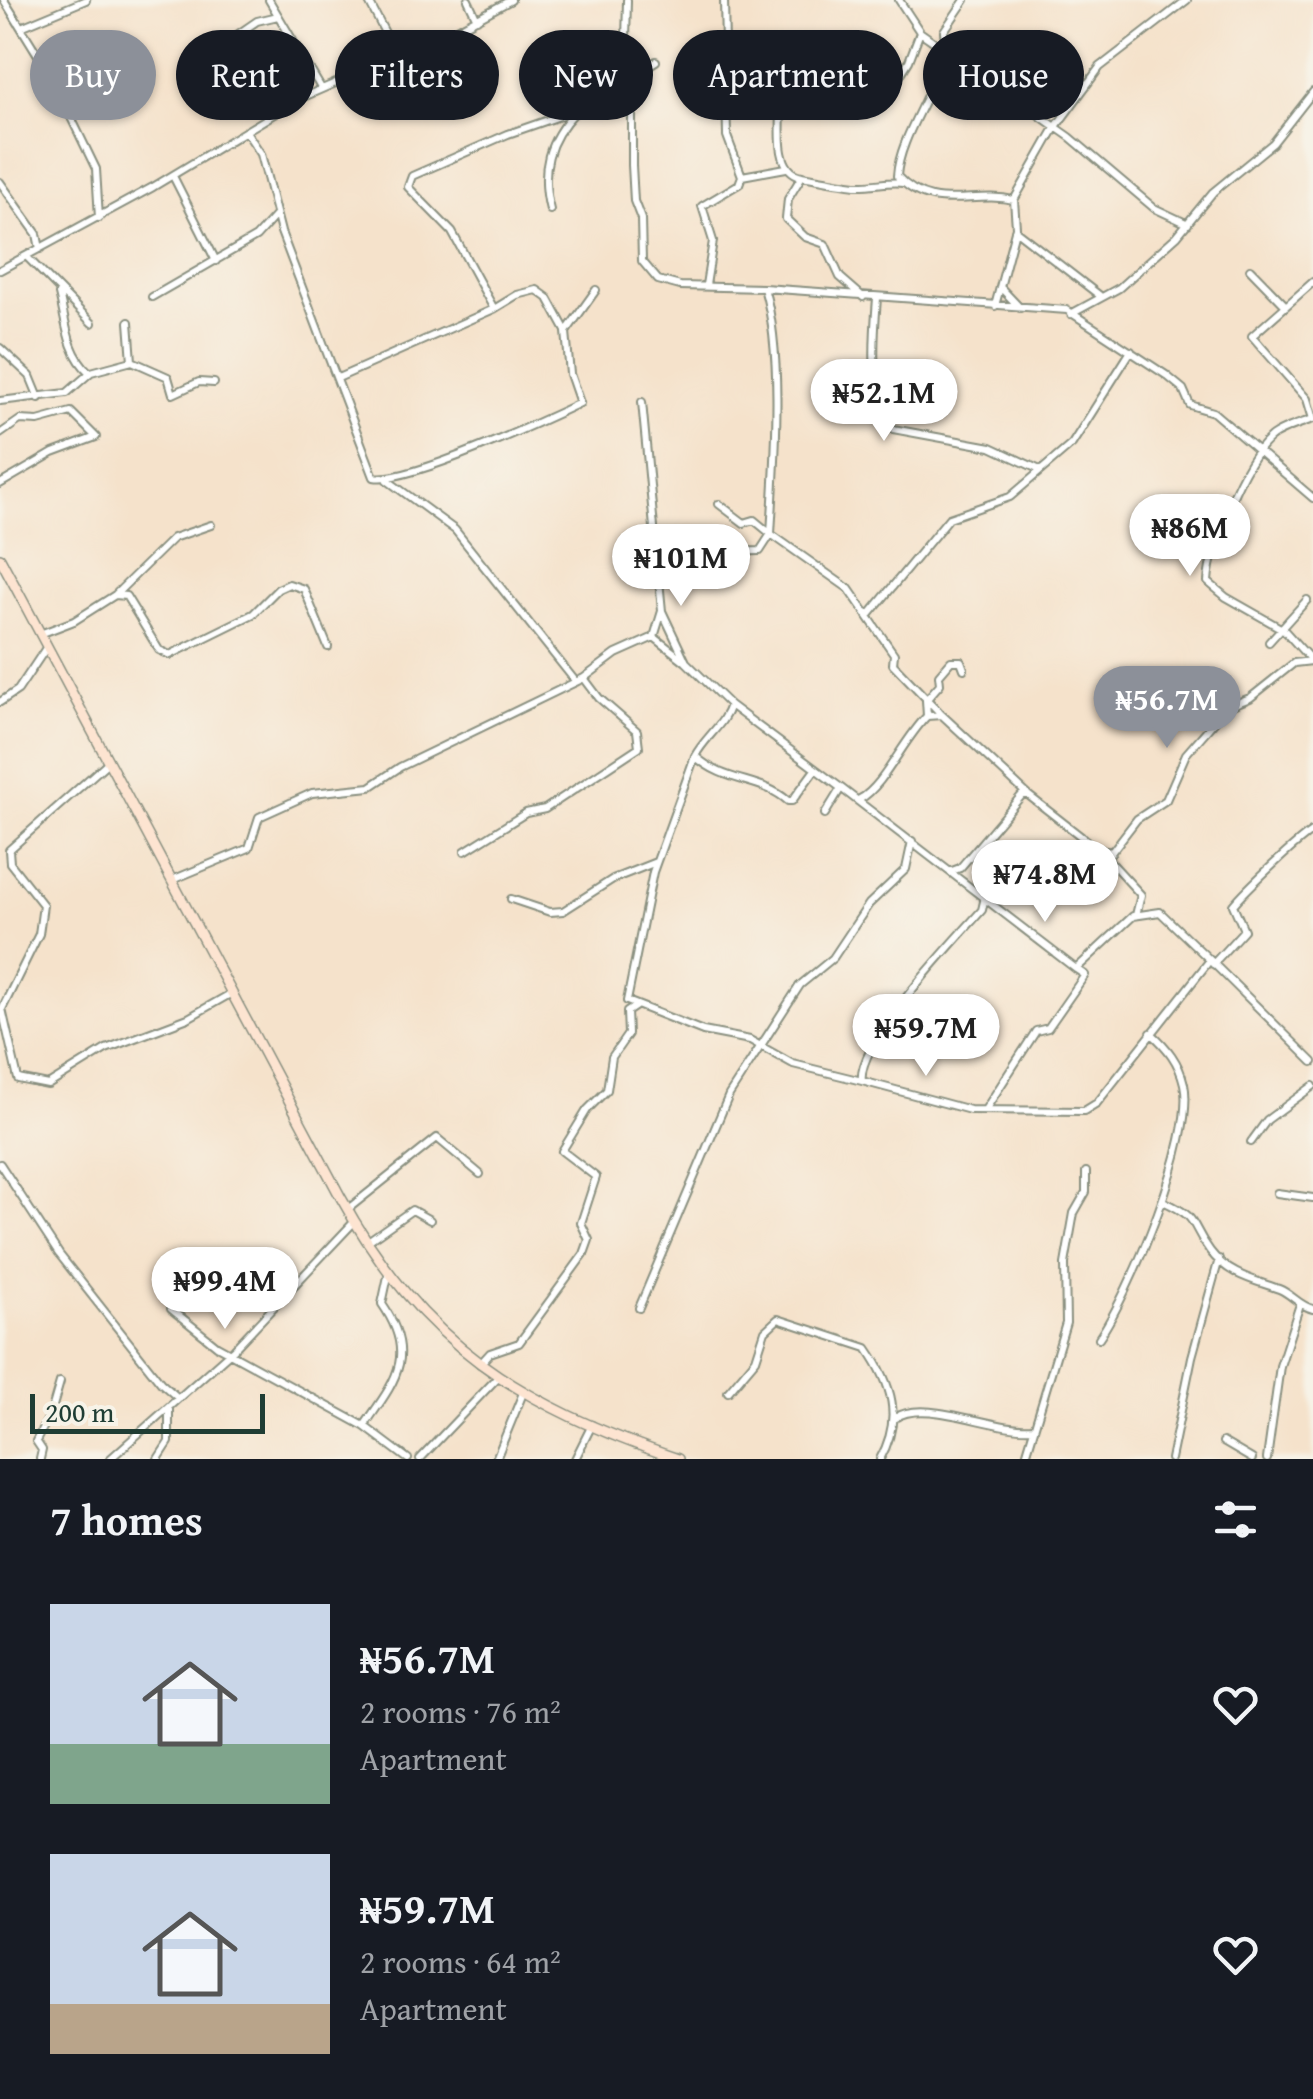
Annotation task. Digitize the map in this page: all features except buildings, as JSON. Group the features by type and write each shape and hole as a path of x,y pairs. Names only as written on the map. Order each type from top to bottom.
{"street":[{"path":"4,0 52,76 96,169 99,218"},
{"path":"21,27 86,0"},
{"path":"269,0 321,88"},
{"path":"368,0 384,30"},
{"path":"468,0 477,19"},
{"path":"453,30 511,0"},
{"path":"627,0 627,30"},
{"path":"724,0 726,30"},
{"path":"899,0 923,34"},
{"path":"945,30 966,0"},
{"path":"996,306 1015,230 1014,200 1055,128 1100,67 1187,0"},
{"path":"245,30 278,16"},
{"path":"903,71 920,32"},
{"path":"0,270 99,218 335,82"},
{"path":"1071,314 1119,288 1188,224 1213,192 1273,143 1313,92"},
{"path":"923,105 898,165 897,176 909,190 955,202 995,196 1014,200"},
{"path":"494,308 452,232 408,187 412,176 548,120"},
{"path":"550,210 545,172 550,144 569,120"},
{"path":"632,120 634,201 642,219 642,262 658,280 680,286 764,288 1071,314 1183,389 1190,405 1213,412 1313,498"},
{"path":"706,285 713,242 702,206 739,184 742,176 727,136 727,120"},
{"path":"782,120 780,146 787,168"},
{"path":"1044,120 1154,208 1188,224"},
{"path":"247,133 261,154 276,215 374,477 386,479 456,530 580,680 638,731 638,747 545,809 526,813 465,851"},
{"path":"742,176 787,168 802,176 854,185 903,183"},
{"path":"173,176 216,260"},
{"path":"802,176 788,199 786,220 805,238 825,244 840,277 863,298"},
{"path":"0,182 36,234 40,249"},
{"path":"152,297 256,237 276,215"},
{"path":"1015,230 1100,296"},
{"path":"26,256 92,323"},
{"path":"1250,269 1286,306"},
{"path":"1312,661 1284,630 1208,582 1222,526 1257,452 1273,434 1313,419 1306,399 1252,336 1313,282"},
{"path":"658,554 760,551 772,534 772,332 764,288"},
{"path":"1001,288 1020,308"},
{"path":"338,378 538,290 548,298 566,332 580,403 386,479"},
{"path":"566,332 596,290"},
{"path":"58,292 78,363 90,373"},
{"path":"878,298 877,375 884,416 894,429 991,446 1040,470"},
{"path":"129,322 132,361"},
{"path":"0,348 30,376 38,398"},
{"path":"870,614 950,518 1010,496 1072,444 1093,416 1130,350"},
{"path":"0,401 67,393 90,373 132,361 151,366 168,377 174,394 199,382 214,383"},
{"path":"642,402 662,611 686,662"},
{"path":"0,434 20,420 38,422 71,412 96,437 53,453 0,484"},
{"path":"718,504 744,523 754,520 849,589 850,598 870,614 879,636 894,654 893,664 926,700 1028,795 1098,848 1112,852"},
{"path":"39,634 62,622 74,621 115,595 173,538 210,525"},
{"path":"0,558 347,1210 388,1276 429,1323 523,1393 678,1459"},
{"path":"115,595 126,596 159,650 170,655 253,614 278,589 289,584 304,589 328,648"},
{"path":"1270,642 1307,600"},
{"path":"172,880 249,848 259,818 277,808 312,793 370,787 400,767 580,680 616,654 654,636 662,611"},
{"path":"654,636 730,705 814,771 860,799 1011,922 1085,975 1048,1028 1036,1030 985,1110"},
{"path":"0,702 18,690 46,648"},
{"path":"927,716 926,700 951,660 960,660 964,669"},
{"path":"1076,969 1136,915 1142,895 1107,858 1137,819 1166,800 1186,754 1227,707 1250,698 1294,663 1312,661"},
{"path":"730,705 726,718 703,740 695,756 657,861 627,1001 762,1047 793,1064 985,1110 1084,1111 1097,1102 1211,962 1244,930 1234,905 1247,887 1260,881 1313,831"},
{"path":"860,799 877,788 905,738 927,716 942,716"},
{"path":"695,756 728,779 746,782 788,801 792,801 814,771"},
{"path":"108,763 4,851 44,905 40,934 2,1009 18,1079 48,1085 106,1050 188,1018 232,993"},
{"path":"824,814 841,788"},
{"path":"951,872 960,868 1022,795 1028,795"},
{"path":"639,1308 729,1095 800,985 833,958 868,904 906,869 912,842"},
{"path":"511,899 550,912 564,910 613,880 657,861"},
{"path":"862,1081 861,1072 873,1044 982,910 985,897"},
{"path":"1136,915 1160,912 1313,1062"},
{"path":"480,1364 490,1353 519,1343 584,1254 589,1240 581,1223 596,1177 562,1151 586,1110 607,1090 612,1057 628,1034 628,1012 636,1006"},
{"path":"1099,1338 1125,1294 1172,1174 1185,1086 1170,1049 1151,1033"},
{"path":"1251,1142 1268,1120 1313,1086"},
{"path":"347,1210 437,1138 480,1174"},
{"path":"0,1164 59,1254 161,1383 178,1398"},
{"path":"1025,1459 1066,1323 1065,1264 1074,1213 1086,1192 1086,1172"},
{"path":"1276,1193 1313,1198"},
{"path":"1162,1201 1192,1216 1219,1259 1258,1286 1280,1289 1313,1309"},
{"path":"367,1242 412,1210 430,1220"},
{"path":"110,1459 230,1353 354,1222"},
{"path":"1172,1459 1192,1357 1219,1259"},
{"path":"364,1426 398,1375 402,1356 398,1333 382,1304 388,1276"},
{"path":"1267,1459 1280,1366 1300,1304"},
{"path":"170,1309 188,1326 230,1353 364,1426 408,1459"},
{"path":"728,1392 756,1359 765,1331 778,1319 867,1348 892,1390 895,1418 880,1459"},
{"path":"420,1459 498,1377"},
{"path":"40,1459 42,1450 36,1441 51,1413 60,1382"},
{"path":"496,1459 523,1393"},
{"path":"157,1458 169,1442 170,1406"},
{"path":"895,1418 902,1413 934,1414 1012,1430 1034,1428"},
{"path":"575,1459 592,1425"},
{"path":"1224,1442 1252,1459"}]}
